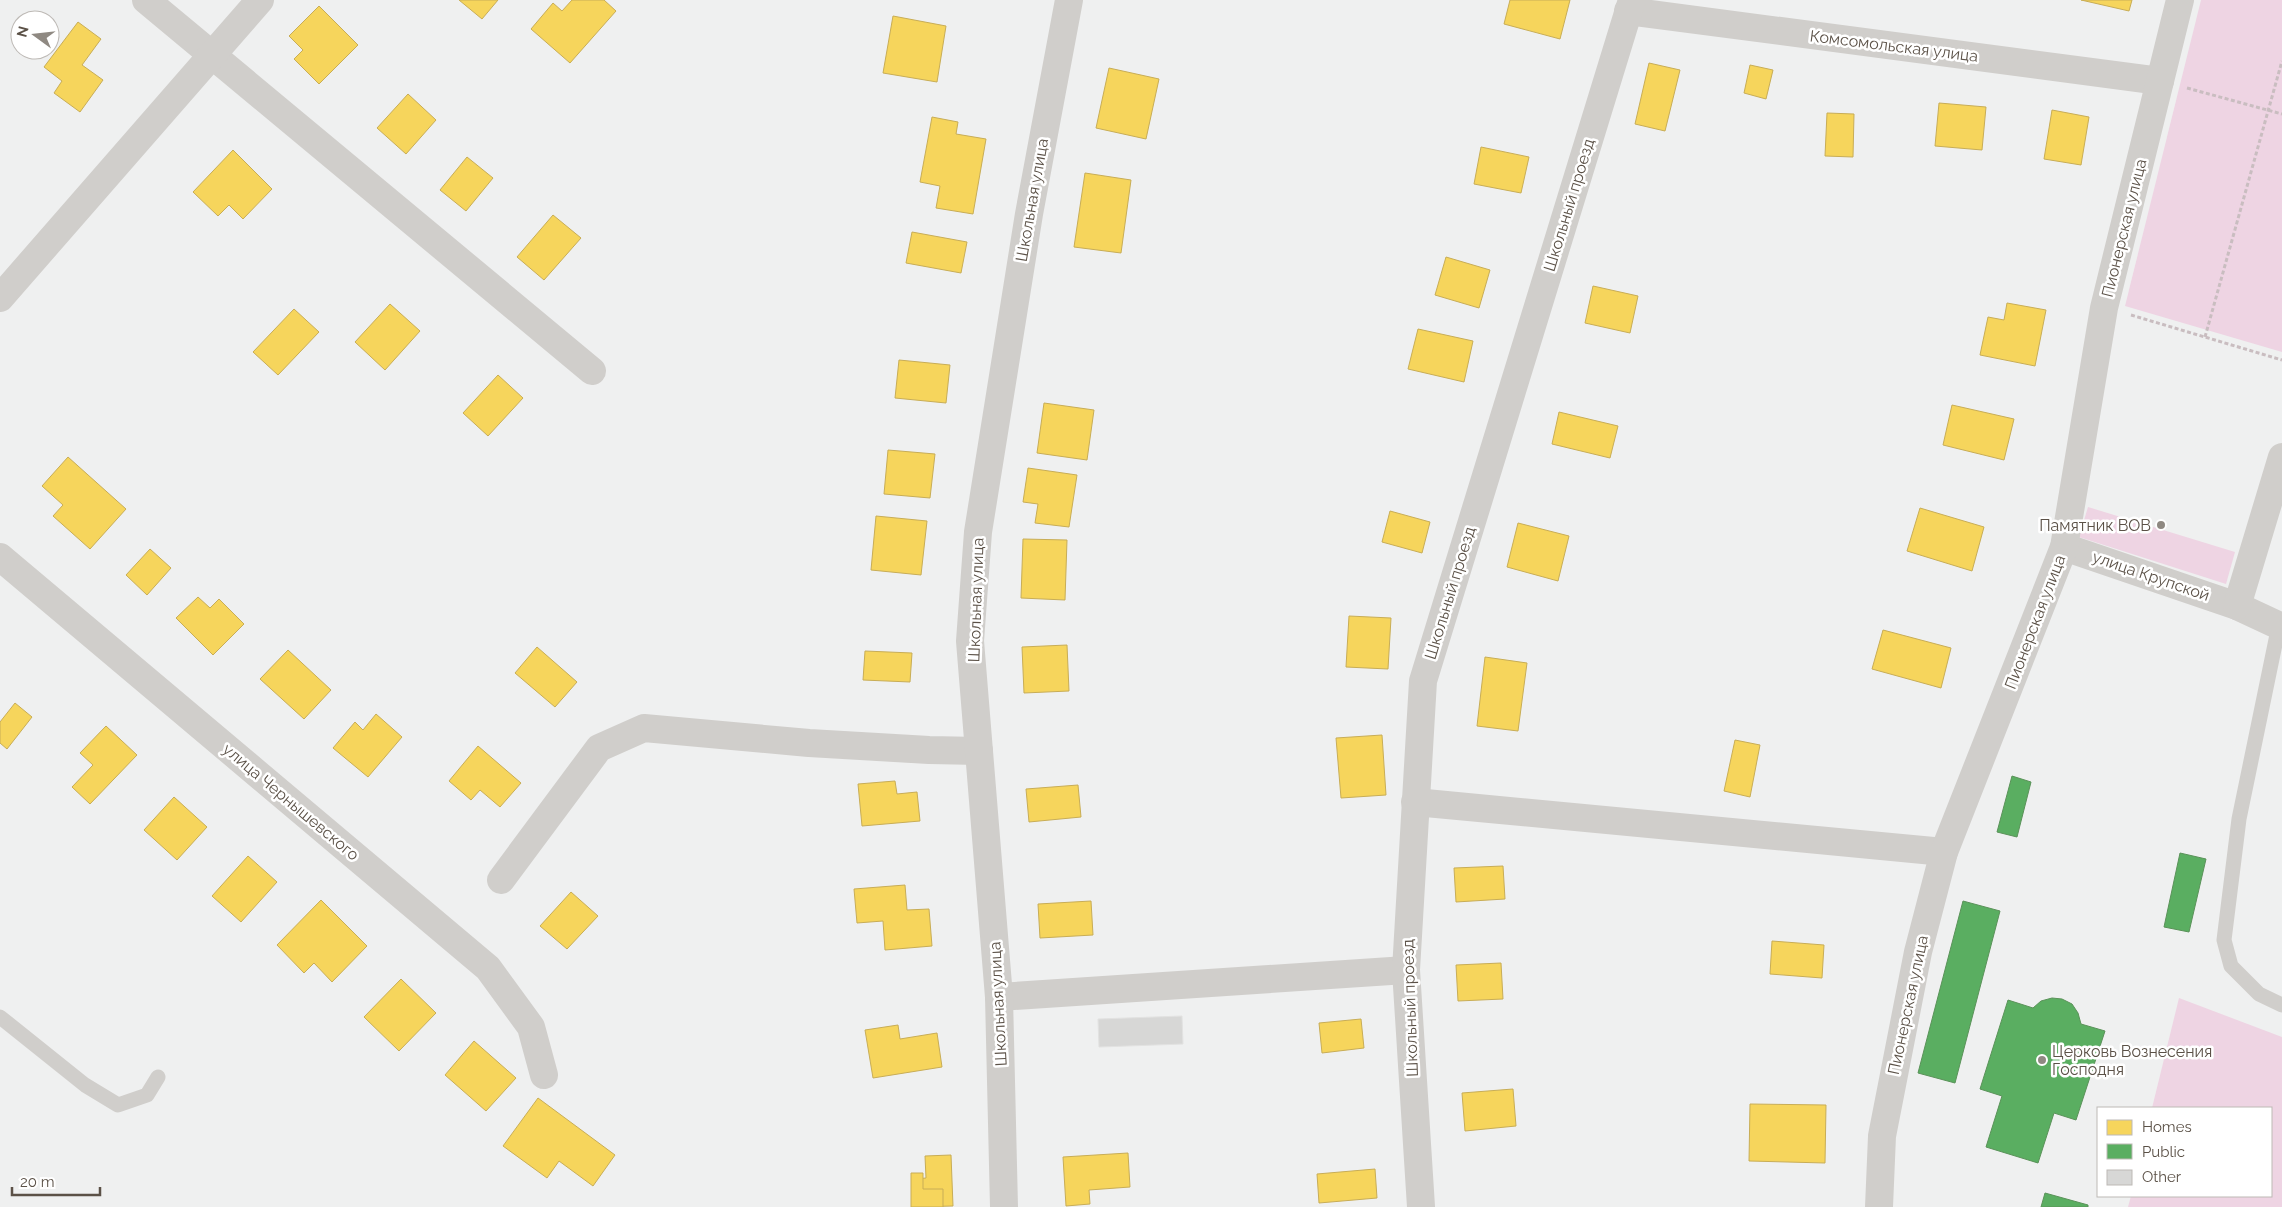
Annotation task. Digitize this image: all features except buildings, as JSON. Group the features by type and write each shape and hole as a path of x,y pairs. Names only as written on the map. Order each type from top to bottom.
{"street":[{"path":"146,0 592,371"},
{"path":"0,298 260,0"},
{"name":"Школьная улица","path":"1004,1207 999,996 970,641 978,532 1029,214 1069,0"},
{"name":"Пионерская улица","path":"1879,1207 1882,1136 1918,952 1944,852 2064,547 2104,308 2180,0"},
{"name":"Комсомольская улица","path":"1630,5 2160,81"},
{"name":"Школьный проезд","path":"1421,1207 1406,970 1423,681 1630,5"},
{"path":"2237,606 2282,457"},
{"name":"улица Крупской","path":"2064,547 2237,606 2281,626"},
{"name":"улица Чернышевского","path":"0,557 488,968 531,1027 544,1075"},
{"path":"501,880 599,748 644,728 809,743 929,750 979,750"},
{"path":"1415,802 1944,852"},
{"path":"999,996 1406,970"}],"lane":[{"path":"2281,626 2239,819 2224,940 2231,966 2259,994 2282,1005"},
{"path":"0,1017 85,1085 118,1105 147,1095 158,1077"}],"path":[{"path":"2205,337 2282,62"},
{"path":"2160,81 2282,114"},
{"path":"2104,308 2282,360"}],"shaded area":[{"path":"2201,0 2282,0 2282,352 2125,306"},
{"path":"2088,507 2235,552 2226,584 2079,537"},
{"path":"2179,998 2282,1037 2282,1207 2128,1207 2131,1197 2272,1197 2272,1107 2152,1107"}],"place":[{"name":"Памятник ВОВ","path":"2161,525"},
{"name":"Церковь Вознесения Господня","path":"2042,1060"}]}
